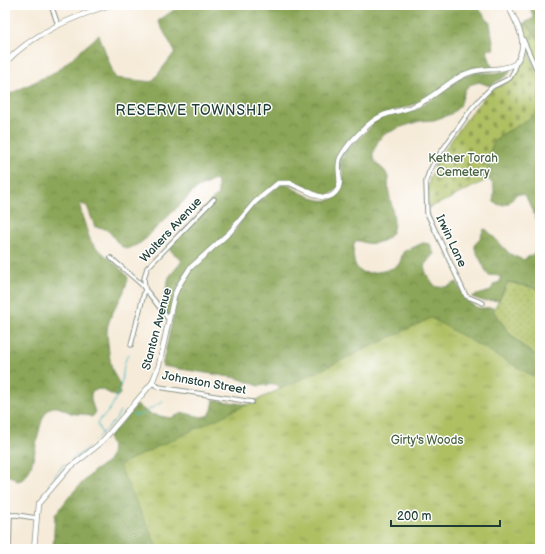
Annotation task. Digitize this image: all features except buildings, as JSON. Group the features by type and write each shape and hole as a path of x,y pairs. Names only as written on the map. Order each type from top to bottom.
{"street":[{"path":"51,5 58,25"},
{"path":"5,63 34,39 58,25 109,5"},
{"path":"508,5 539,75"},
{"path":"516,64 523,50 522,38"},
{"name":"Stanton Avenue","path":"34,549 37,507 40,500 68,469 106,437 152,383 159,365 174,296 179,285 190,268 230,232 255,202 281,182 290,183 318,196 331,196 339,188 339,165 341,157 347,147 376,118 390,112 413,107 419,104 459,76 481,69 504,69 516,64"},
{"name":"Irwin Lane","path":"483,303 466,296 449,263 427,213 426,181 436,159 472,108 492,87 510,78 516,64"},
{"name":"Walters Avenue","path":"131,345 145,290 144,279 147,268 214,199"},
{"path":"111,258 145,290 169,320"},
{"name":"Johnston Street","path":"152,383 159,387 252,402"},
{"path":"9,549 10,515"},
{"path":"5,516 10,515 36,518"}],"green space":[{"path":"181,5 476,5 490,23 494,49 489,49 487,51 493,70 470,72 425,101 390,112 364,128 341,157 339,188 327,197 290,183 281,182 269,190 230,232 196,261 179,285 169,320 160,308 169,277 182,261 167,247 218,194 218,183 214,180 196,189 146,239 127,249 118,243 110,232 95,227 87,206 81,204 80,208 92,243 127,276 128,279 124,291 109,320 107,333 111,365 119,384 120,394 117,397 101,389 93,390 91,398 95,414 92,417 83,414 71,413 55,407 47,411 42,420 30,470 24,478 17,481 5,474 5,101 10,94 57,71 99,35 115,78 152,82 175,52 158,21"},
{"path":"529,5 540,5 540,41 527,25 523,24 534,18"},
{"path":"519,25 527,25 540,41 540,74"},
{"name":"Kether Torah Cemetery","path":"526,47 540,80 536,113 532,117 498,137 492,146 487,159 488,179 428,208 429,181 436,162 471,113 486,95 515,76 521,64"},
{"path":"510,70 509,74 490,86 479,82 469,85 465,90 460,106 451,114 434,120 420,121 383,135 378,141 373,153 373,158 385,171 389,179 388,186 394,221 393,229 389,236 379,242 368,243 355,241 353,257 355,265 360,271 368,273 380,272 399,264 403,252 423,243 430,244 434,254 425,265 425,271 436,287 446,287 457,282 469,302 481,308 494,308 493,311 510,334 526,349 540,357 540,549 53,549 55,515 73,492 94,471 108,462 111,455 112,446 108,438 137,405 150,414 170,418 184,413 202,417 209,415 212,410 214,400 251,405 277,395 280,388 276,384 259,386 237,378 162,366 178,295 188,274 198,262 233,233 250,210 275,188 281,185 287,185 306,195 320,200 333,198 342,189 342,161 346,152 377,120 390,114 416,110 464,77 475,73 496,73"},
{"path":"540,80 540,227 527,199 523,194 516,194 512,200 504,205 494,202 494,187 488,179 487,159 492,146 498,137 532,117 539,97"},
{"path":"484,229 487,230 510,254 523,260 540,250 540,289 508,282 499,300 483,301 472,297 488,292 494,284 500,282 500,276 488,275 475,249 475,244 479,240"},
{"path":"508,282 540,289 540,357 526,349 510,334 493,311"},
{"name":"Girty's Woods","path":"431,318 540,380 540,549 158,549 119,465"}],"waterway":[{"path":"102,434 97,424 100,419 104,417 116,399 128,354"},
{"path":"133,415 141,415 163,401"},
{"path":"94,441 116,419 120,411"},
{"path":"71,460 90,446"},
{"path":"54,477 64,464"},
{"path":"48,486 52,481"}],"district":[{"name":"RESERVE TOWNSHIP","path":"194,110"}]}
